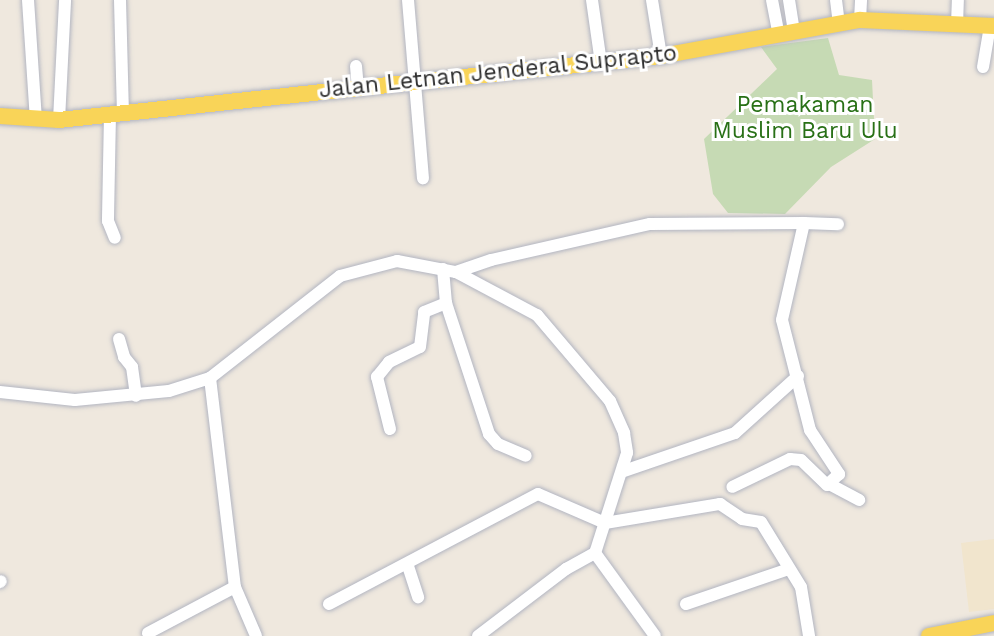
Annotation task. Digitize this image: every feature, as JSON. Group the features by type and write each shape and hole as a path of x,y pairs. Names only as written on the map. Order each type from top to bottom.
{"main road":[{"name":"Jalan Letnan Jenderal Suprapto","path":"0,116 60,120 601,63 661,56 860,20 992,26"},
{"path":"934,635 994,623"}],"street":[{"path":"28,0 36,120"},
{"path":"60,120 65,0"},
{"path":"115,238 108,221 116,114 120,0"},
{"path":"408,0 423,178"},
{"path":"592,0 601,63"},
{"path":"652,0 661,56"},
{"path":"772,0 787,34"},
{"path":"787,34 789,0"},
{"path":"836,0 839,24"},
{"path":"860,20 861,0"},
{"path":"957,25 958,0"},
{"path":"984,67 992,26"},
{"path":"356,66 358,88"},
{"path":"804,223 782,320 810,430 838,470 831,485"},
{"path":"457,272 491,260 650,224 838,224"},
{"path":"0,392 75,400 136,396 210,378 340,276 397,261 457,272 537,315 610,401 625,433 624,471 595,553 566,569 478,636"},
{"path":"443,269 446,303 489,434 498,444 526,456"},
{"path":"390,429 377,377 389,362 420,347 424,312 446,303"},
{"path":"119,339 132,367 136,396"},
{"path":"624,471 675,450 735,433 798,376"},
{"path":"210,378 235,587 256,636"},
{"path":"732,487 796,458 820,482 859,500"},
{"path":"330,604 408,566 538,494 605,523 722,505 742,519 761,522 804,599 809,636"},
{"path":"595,553 655,636"},
{"path":"408,566 418,597"},
{"path":"686,604 789,569"},
{"path":"148,633 235,587"}],"shaded area":[{"path":"994,539 994,609 969,612 961,543"}],"green space":[{"name":"Pemakaman Muslim Baru Ulu","path":"828,38 839,75 872,80 875,139 831,167 785,214 728,213 713,194 704,139 777,69 761,47"}]}
